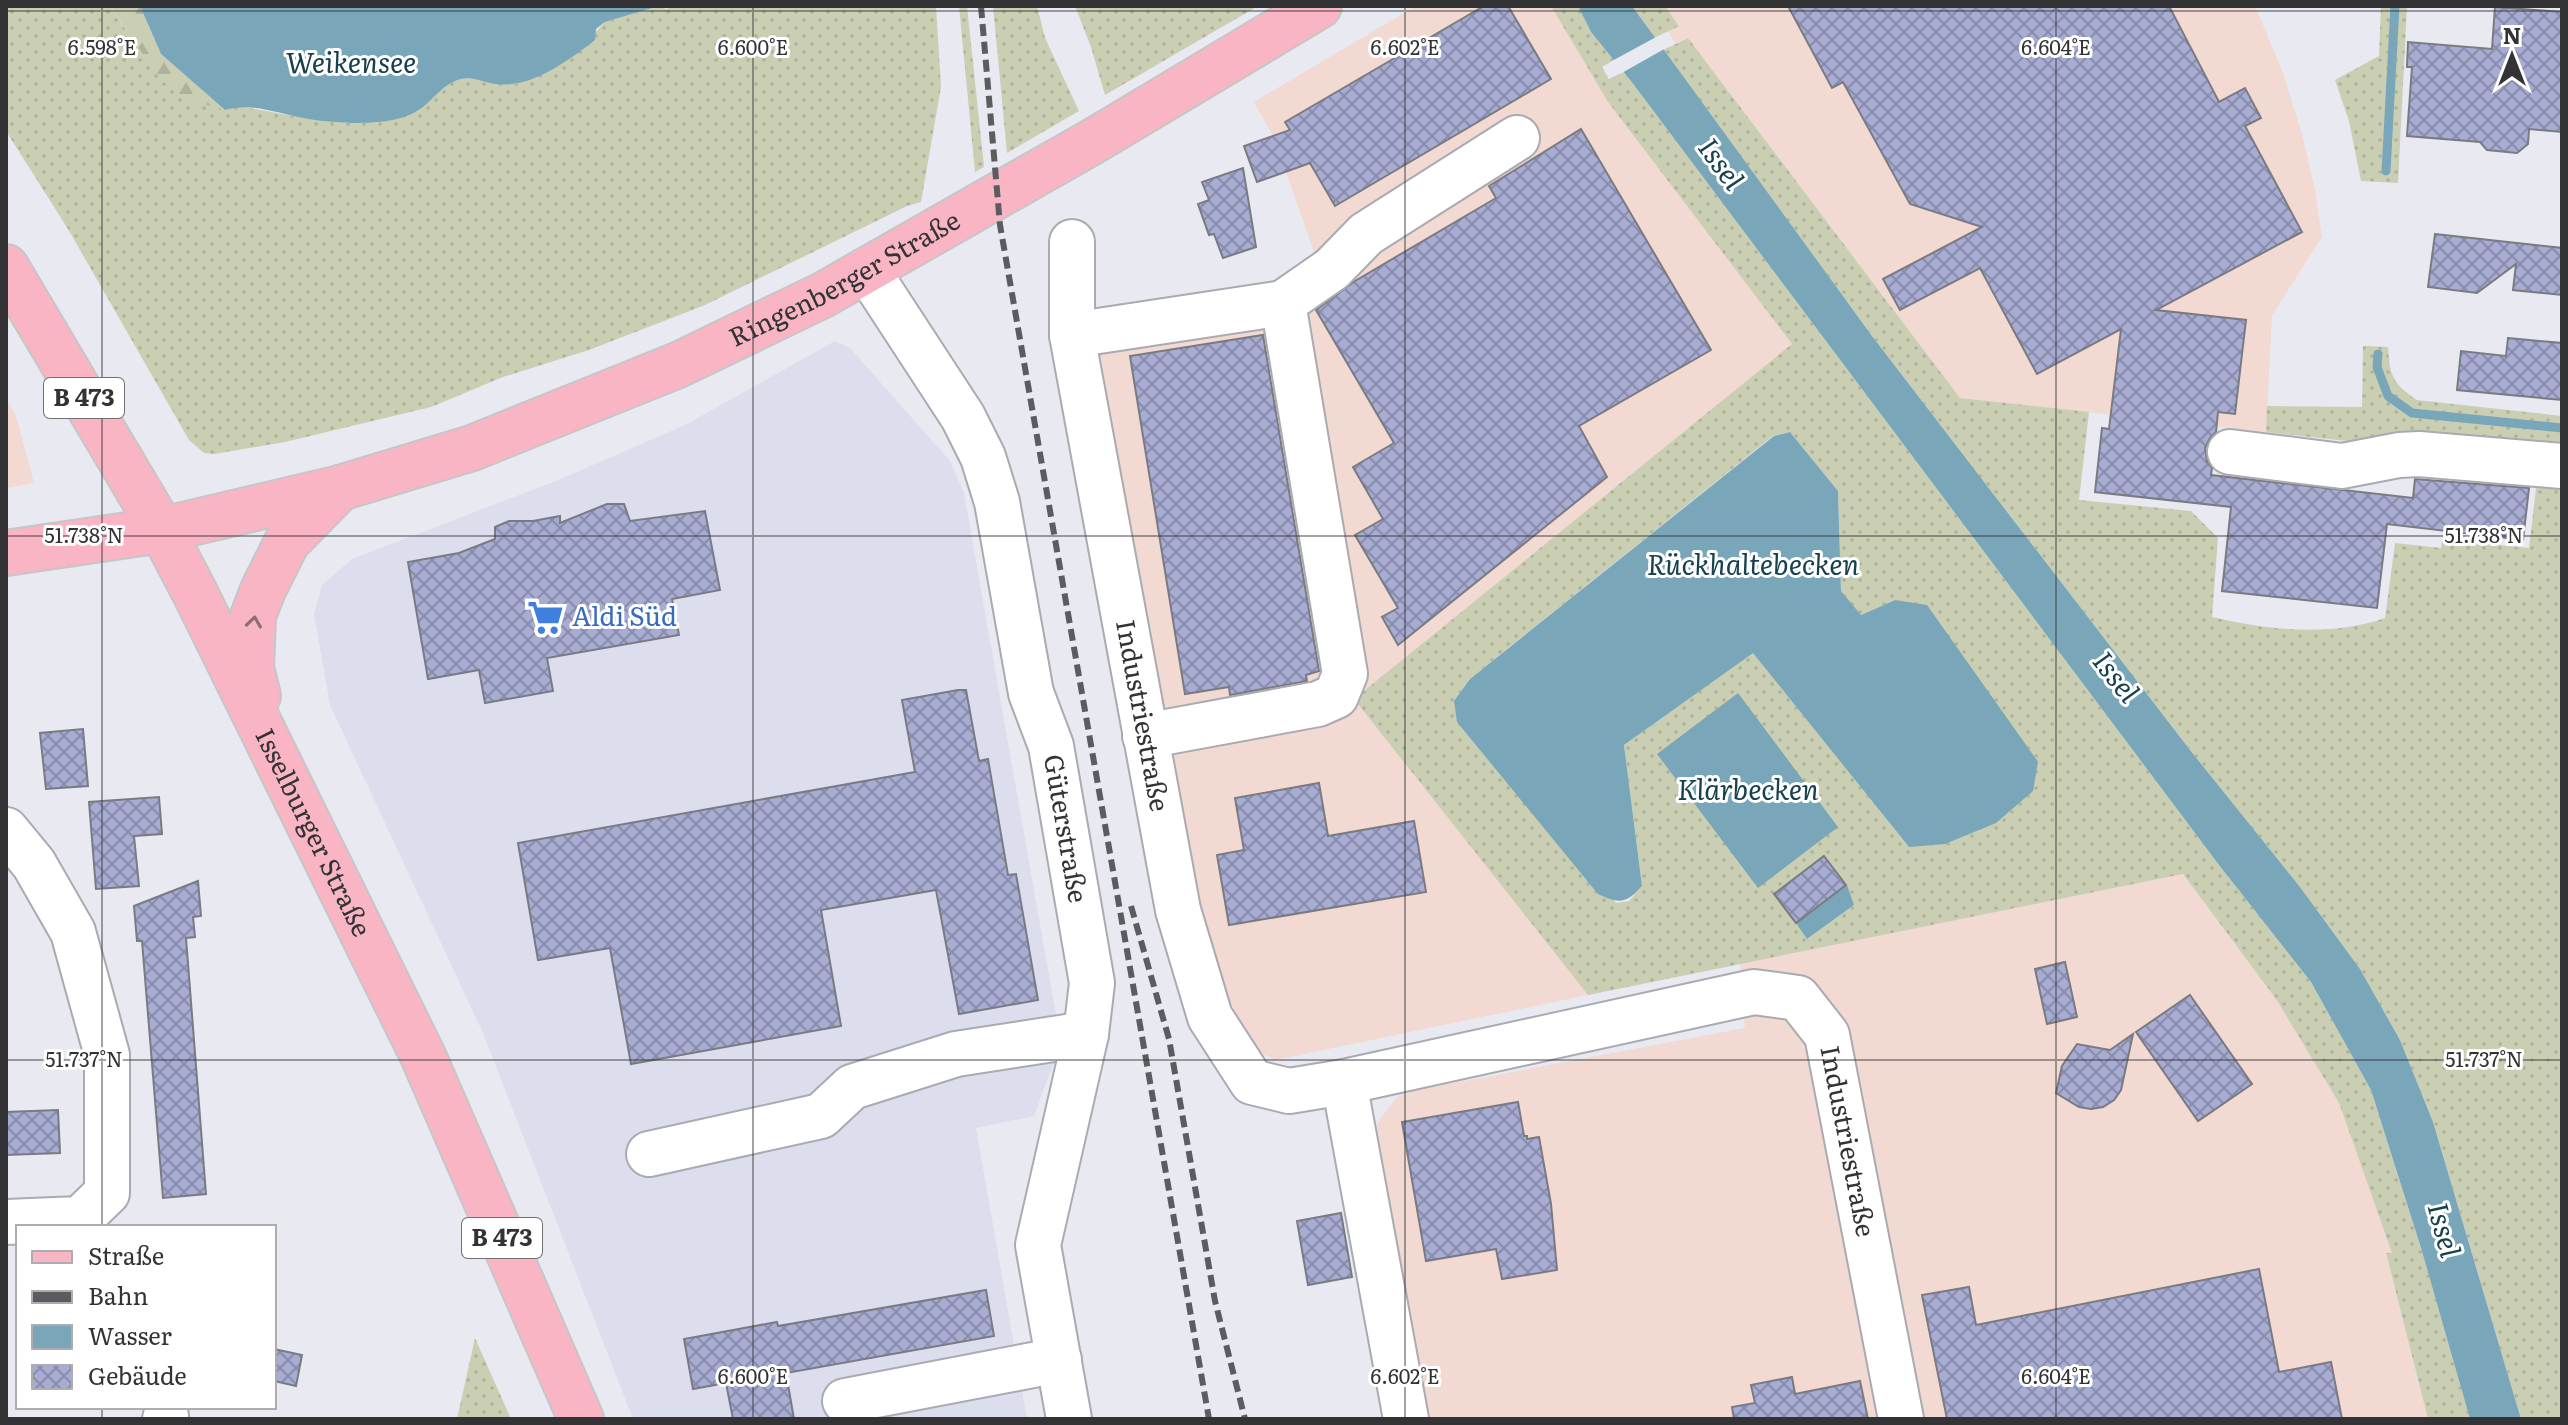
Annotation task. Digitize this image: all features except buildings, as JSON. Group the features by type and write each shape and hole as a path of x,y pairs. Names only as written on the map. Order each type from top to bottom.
{"main road":[{"name":"Ringenberger Straße","path":"6,553 162,530 340,488 472,448 678,365 823,295 1097,139 1319,6"},
{"name":"Isselburger Straße","path":"6,267 162,530 274,753 423,1056 581,1419"},
{"name":"Ringenberger Straße","path":"274,753 251,668 253,616 287,542 340,488"}],"street":[{"path":"1072,335 1283,303 1332,269 1366,234 1517,138"},
{"name":"Industriestraße","path":"1072,242 1072,335 1178,910 1210,1017 1252,1082 1289,1091 1344,1082 1754,992 1798,998 1827,1035 1901,1419"},
{"name":"Güterstraße","path":"867,270 963,417 983,457 997,502 1031,693 1051,746 1092,983 1086,1034 1038,1245 1069,1419"},
{"path":"1145,736 1318,704 1336,696 1345,674 1283,303"},
{"path":"2230,452 2342,466 2419,454 2562,466"},
{"path":"6,830 34,864 73,932 107,1055 107,1193 80,1219 6,1222"},
{"path":"649,1154 821,1116 852,1087 956,1054 1086,1034"},
{"path":"1344,1082 1406,1419"},
{"path":"845,1401 1059,1360"}],"shaded area":[{"path":"1416,6 1551,6 1608,102 1792,344 1354,699 1588,995 1275,1060 1253,1049 1210,960 1165,746 1099,348 1297,284 1314,252 1273,136 1254,102"},
{"path":"1665,6 2255,6 2282,70 2302,134 2322,237 2272,315 2266,432 1960,398 1688,38 1675,43 1668,31 1679,25"},
{"path":"835,341 850,348 950,461 964,493 1056,1015 1057,1054 1034,1116 976,1128 1027,1419 633,1419 483,1033 330,705 314,614 322,585 352,559 556,481 685,425"},
{"path":"6,399 16,416 34,483 6,488"},
{"path":"2183,874 2276,999 2339,1103 2392,1253 2386,1254 2428,1419 1425,1419 1376,1136 1378,1122 1397,1097 1412,1091 1745,1028 1740,964"}],"green space":[{"path":"6,6 110,6 126,30 225,110 239,106 351,123 386,121 453,81 474,77 495,84 515,84 548,71 574,55 605,22 659,6 666,9 675,6 936,6 941,87 921,202 907,206 705,305 589,350 503,377 431,407 285,442 214,454 204,453 189,440 68,229 6,131"},
{"path":"110,6 140,6 161,54 225,110 183,98 160,79"},
{"path":"959,6 967,6 984,167 975,172"},
{"path":"993,6 1037,6 1045,38 1079,111 1007,153"},
{"path":"1075,6 1258,6 1105,95"},
{"path":"1551,6 1578,6 1591,32 1614,60 1602,67 1609,79 1623,72 1634,85 2219,865 2311,982 2371,1090 2470,1419 2428,1419 2386,1253 2392,1253 2339,1103 2276,999 2183,874 1588,995 1354,699 1792,344 1608,102","holes":["1790,432 1838,491 1841,592 1861,615 1895,600 1909,847 1753,652 1624,745 1642,886 1629,901 1616,903 1454,701 1470,679 1773,436","1846,886 1854,905 1807,939 1797,923"]},
{"path":"1632,6 1665,6 1679,26 1654,38"},
{"path":"2381,6 2407,6 2398,183 2361,181 2349,121 2335,80 2379,56"},
{"path":"1688,38 1960,398 2089,412 2079,500 2191,511 2218,538 2212,617 2299,630 2343,628 2385,618 2395,543 2441,548 2442,539 2529,548 2538,471 2562,473 2562,1419 2521,1419 2433,1122 2400,1040 2360,969 2300,887 2190,750 1872,336 1663,50"},
{"path":"2363,346 2388,347 2394,378 2402,389 2417,400 2562,416 2562,459 2401,447 2266,432 2267,406 2362,407"},
{"path":"475,1338 511,1419 457,1419"}],"water":[{"name":"Weikensee","path":"140,6 659,6 605,22 596,29 595,40 536,78 509,84 461,79 445,87 410,115 385,121 351,123 309,119 254,108 225,110 161,54"},
{"name":"Issel","path":"1578,6 1632,6 1872,336 2190,750 2300,887 2360,969 2400,1040 2433,1122 2521,1419 2470,1419 2371,1090 2311,982 2219,865 1634,85 1591,32"},
{"name":"Rückhaltebecken","path":"1790,432 1838,491 1841,591 1861,615 1895,600 1927,605 2038,762 2033,791 1996,823 1945,844 1909,847 1753,653 1624,745 1642,886 1627,899 1617,901 1605,897 1598,894 1457,722 1454,701 1470,679 1774,436"},
{"name":"Klärbecken","path":"1738,693 1838,827 1758,888 1657,754"},
{"path":"1847,885 1854,905 1807,939 1796,923"}],"pier":[{"path":"1658,36 1666,48 1620,74 1610,62"}],"waterway":[{"path":"2386,171 2395,6"},
{"path":"2378,354 2377,367 2388,396 2412,413 2562,428"}],"railway":[{"path":"981,6 1000,225 1209,1419"},
{"path":"1131,906 1169,1039 1215,1301 1245,1419"}],"place":[{"name":"Aldi Süd","path":"546,617"}]}
